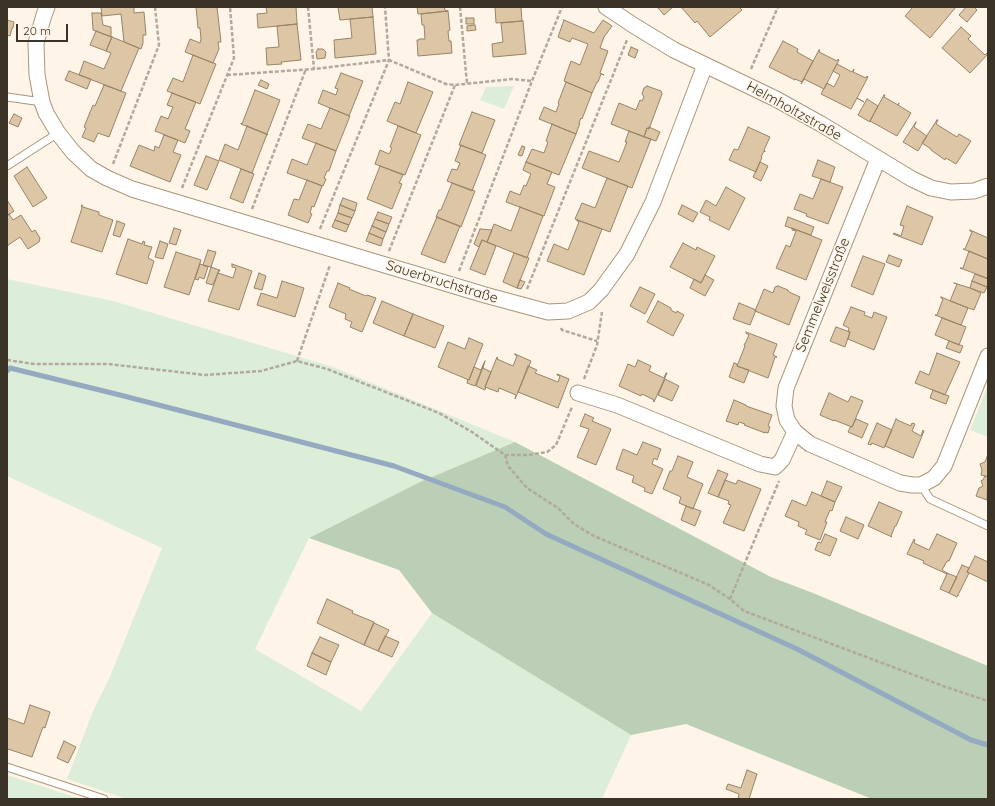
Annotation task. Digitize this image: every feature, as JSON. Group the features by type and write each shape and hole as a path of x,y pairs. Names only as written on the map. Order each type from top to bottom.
{"street":[{"name":"Sauerbruchstraße","path":"47,7 36,43 37,75 42,102 58,133 72,152 91,169 132,189 336,249 453,286 548,312 568,311 590,302 601,290 627,254 653,202 705,65"},
{"name":"Helmholtzstraße","path":"606,7 674,50 776,100 821,124 912,179 931,188 951,192 974,190 988,186"},
{"name":"Semmelweisstraße","path":"878,159 786,388 784,406 788,420 795,432 810,444 900,483 921,485"},
{"path":"921,485 934,478 944,466 988,356"},
{"path":"578,393 617,405 760,464 774,467 782,460 795,432"}],"lane":[{"path":"7,97 42,102"},
{"path":"7,166 58,133"},
{"path":"921,485 930,498 988,526"},
{"path":"7,767 104,799"}],"path":[{"path":"107,178 159,45 155,7"},
{"path":"177,202 234,58 230,7"},
{"path":"308,7 314,68"},
{"path":"314,243 389,60 385,7"},
{"path":"460,7 467,84"},
{"path":"453,286 562,7"},
{"path":"743,84 778,7"},
{"path":"521,305 633,25"},
{"path":"227,76 389,60 446,84 467,84 512,79 532,81"},
{"path":"247,223 306,69"},
{"path":"383,264 455,84"},
{"path":"297,361 336,249"},
{"path":"7,360 34,364 108,364 205,375 261,371 297,361 327,369 439,413 472,432 505,455 529,455 547,452 556,445 578,393 597,341 603,306 601,290"},
{"path":"548,312 562,330 597,341"},
{"path":"505,455 508,466 527,488 558,508 574,524 594,536 709,585 730,599 744,611 946,687 988,701"},
{"path":"730,599 779,481 774,467"}],"green space":[{"path":"514,86 504,109 480,100 486,87"},
{"path":"7,279 113,301 333,367 515,442 420,482 309,538 255,649 361,711 432,613 631,735 602,799 127,799 67,779 93,711 109,679 162,548 7,476"},
{"path":"988,385 988,437 970,430"},
{"path":"515,442 771,577 988,666 988,799 872,799 686,724 631,735 432,613 399,570 309,538 420,482"},
{"path":"7,775 81,799 7,799"}],"building":[{"path":"101,7 134,7 134,13 144,12 146,35 143,35 141,49 124,42 121,14 102,16"},
{"path":"196,7 217,7 221,42 218,42 219,49 213,63 185,52 190,39 200,43 201,39 200,28 198,28"},
{"path":"266,7 296,7 297,24 258,28 257,14 267,13"},
{"path":"338,7 372,7 373,17 340,20"},
{"path":"417,7 444,7 445,10 448,11 418,14"},
{"path":"495,7 521,7 522,21 496,23"},
{"path":"673,7 664,15 658,8"},
{"path":"681,7 739,7 742,10 710,37 697,21 695,23"},
{"path":"913,7 956,7 930,38 905,16"},
{"path":"966,7 974,7 977,10 967,22 959,15"},
{"path":"448,11 450,30 448,31 452,53 418,56 417,40 425,39 424,25 422,25 421,14"},
{"path":"92,13 101,13 103,25 111,27 111,37 93,30"},
{"path":"373,17 376,54 335,58 334,40 352,38 350,19"},
{"path":"466,18 474,18 474,24 466,24"},
{"path":"7,20 14,22 10,36 7,35"},
{"path":"564,20 594,33 603,20 612,26 604,37 600,48 608,51 600,73 604,75 601,74 592,93 564,81 571,61 580,65 588,44 572,38 570,42 558,37"},
{"path":"523,21 526,54 493,57 492,44 503,42 501,23"},
{"path":"297,24 301,60 267,65 266,48 279,47 277,26"},
{"path":"475,25 476,30 467,31 467,26"},
{"path":"961,27 971,36 968,39 985,55 988,52 988,54 970,73 942,48"},
{"path":"96,31 112,37 106,51 90,45"},
{"path":"112,37 139,48 121,91 79,75 84,61 104,69 111,53 106,51"},
{"path":"783,41 798,49 797,52 813,61 802,82 769,67"},
{"path":"631,47 638,50 635,58 628,55"},
{"path":"318,49 323,49 326,52 325,58 317,59 316,52"},
{"path":"819,50 819,52 837,61 838,59 839,60 824,89 804,79 801,84"},
{"path":"193,55 216,64 200,104 167,91 173,78 183,82"},
{"path":"837,64 852,72 854,69 853,72 866,78 867,76 868,77 851,109 821,94 827,83 834,87 840,75 833,71"},
{"path":"69,71 91,79 87,89 65,80"},
{"path":"341,73 363,81 349,116 318,103 323,90 336,95 338,89 335,88"},
{"path":"261,80 269,84 267,89 258,85"},
{"path":"408,82 433,92 416,133 387,121 395,102 400,104"},
{"path":"566,82 592,93 579,123 576,134 539,119 544,107 556,112"},
{"path":"104,85 126,93 109,137 98,133 94,142 82,137 86,128 84,127 93,105 95,106"},
{"path":"647,86 661,91 662,94 649,129 647,128 644,137 611,124 619,103 636,110 640,100 642,101 644,97 642,94 644,88"},
{"path":"255,90 280,100 267,134 268,135 241,124"},
{"path":"172,93 196,102 185,129 190,131 185,143 155,131 161,116 168,119 173,107 167,105"},
{"path":"884,95 884,97 911,113 897,136 870,121"},
{"path":"867,99 878,106 870,122 858,115"},
{"path":"330,108 350,116 336,151 302,138 308,124 321,129"},
{"path":"472,112 495,120 482,153 459,145"},
{"path":"14,114 22,118 18,127 9,123"},
{"path":"937,120 936,124 957,137 959,134 971,141 956,164 946,158 945,160 922,143"},
{"path":"916,122 914,127 927,136 918,151 903,142"},
{"path":"552,124 576,134 559,175 526,162 532,149 544,153 548,142 546,141"},
{"path":"247,126 267,134 252,173 219,160 225,144 238,150"},
{"path":"398,126 421,135 405,175 375,164 380,150 389,154"},
{"path":"649,127 660,132 656,141 644,137 647,128 649,129"},
{"path":"748,127 770,137 756,172 729,160 734,149 738,150"},
{"path":"629,131 651,139 632,188 582,168 589,151 619,162 627,142 625,142"},
{"path":"164,135 178,140 173,152 181,155 170,182 130,166 139,145 154,151 155,146 159,148"},
{"path":"316,143 336,151 329,171 327,171 324,178 326,179 323,186 287,173 292,159 307,165"},
{"path":"461,145 486,155 472,191 447,181 452,169 457,170 460,163 455,161"},
{"path":"522,146 525,147 522,156 518,155"},
{"path":"206,156 219,161 207,190 194,185"},
{"path":"818,160 835,167 830,182 812,176"},
{"path":"526,162 552,172 547,184 555,187 544,216 506,202 510,191 520,195 524,185 526,186 531,174 523,170"},
{"path":"760,162 768,166 761,181 753,177"},
{"path":"380,166 403,175 399,183 402,184 392,209 367,199"},
{"path":"27,167 47,198 33,207 14,176"},
{"path":"241,169 254,174 243,203 230,198"},
{"path":"607,178 628,186 610,232 575,219 582,203 595,208"},
{"path":"821,179 843,187 828,224 806,216 807,214 794,209 800,194 813,199"},
{"path":"307,180 322,186 314,207 312,206 310,213 312,214 308,223 288,215 294,199 299,200"},
{"path":"452,183 475,191 461,227 436,217 439,210 441,210"},
{"path":"726,187 745,198 729,230 709,220 710,217 700,212 706,200 716,206"},
{"path":"343,198 357,203 355,211 340,205"},
{"path":"7,200 14,211 7,216"},
{"path":"82,205 83,207 99,212 99,215 113,220 102,252 71,242"},
{"path":"340,205 355,211 352,218 338,213"},
{"path":"682,205 698,213 693,222 678,214"},
{"path":"907,206 933,217 922,245 893,234 894,233 901,236 904,226 900,225"},
{"path":"520,207 543,216 527,258 487,242 494,224 511,231"},
{"path":"378,212 392,217 389,224 375,219"},
{"path":"338,213 352,218 349,225 335,220"},
{"path":"9,214 13,220 21,215 32,232 35,230 40,238 39,242 28,249 20,237 7,246 7,216"},
{"path":"437,217 460,226 445,263 421,254"},
{"path":"788,217 814,227 811,235 785,226"},
{"path":"375,219 389,224 386,232 372,226"},
{"path":"335,220 349,225 346,232 332,227"},
{"path":"577,220 602,229 584,275 547,261 554,244 568,250 579,222"},
{"path":"117,221 125,224 120,237 113,235"},
{"path":"372,226 386,232 383,239 369,233"},
{"path":"174,228 181,230 176,245 169,243"},
{"path":"792,228 822,240 806,280 776,268 786,245 790,247 796,231 792,230"},
{"path":"480,229 492,230 487,242 482,240 479,247 474,244"},
{"path":"970,230 988,238 988,259 963,249 965,249 972,232"},
{"path":"369,233 383,239 381,246 366,241"},
{"path":"128,239 142,244 143,241 145,242 144,245 152,247 148,258 154,261 147,284 116,274"},
{"path":"482,240 496,246 485,275 470,269"},
{"path":"160,241 168,244 163,259 155,257"},
{"path":"683,243 696,250 697,247 715,256 701,283 670,267"},
{"path":"208,250 216,252 211,267 203,265"},
{"path":"969,251 988,259 987,278 960,268 963,268"},
{"path":"176,252 201,260 189,295 164,287"},
{"path":"514,253 529,258 517,288 503,282"},
{"path":"889,255 902,260 899,267 886,262"},
{"path":"863,256 885,264 873,295 851,286"},
{"path":"200,264 208,267 204,279 199,277 198,280 195,279"},
{"path":"232,264 252,271 239,310 208,301 219,270 218,273 233,278 236,268 232,267"},
{"path":"211,267 219,270 213,285 206,283"},
{"path":"259,273 266,276 262,290 254,288"},
{"path":"975,274 988,279 987,287 972,281"},
{"path":"705,275 714,280 705,296 690,288 694,279 701,283"},
{"path":"520,280 525,282 521,289 517,288"},
{"path":"282,281 304,288 295,317 257,305 261,293 277,298"},
{"path":"972,281 987,287 984,293 970,288"},
{"path":"338,283 366,296 376,298 362,332 350,327 352,322 345,319 346,314 329,307"},
{"path":"954,283 970,288 981,293 974,310 950,301 957,284"},
{"path":"778,286 800,297 789,325 755,311 764,289 773,293 775,287"},
{"path":"640,287 655,294 645,314 630,306"},
{"path":"941,297 968,308 961,325 935,315 937,315 943,299"},
{"path":"382,301 413,314 404,336 373,323"},
{"path":"658,301 671,308 671,310 676,313 677,311 684,315 673,336 647,322"},
{"path":"739,303 756,310 750,325 733,319"},
{"path":"851,307 865,312 864,315 872,318 874,312 887,317 874,350 848,339 850,332 848,332 849,328 843,325"},
{"path":"413,314 444,326 435,348 404,336"},
{"path":"942,318 966,327 959,345 935,335"},
{"path":"836,327 850,332 845,347 830,341"},
{"path":"746,332 777,344 773,355 777,357 775,357 768,378 737,366 745,346 744,344 749,335"},
{"path":"469,338 483,344 469,380 438,367 448,342 465,349"},
{"path":"949,341 963,346 960,353 946,348"},
{"path":"937,353 960,362 945,395 915,383 920,371 929,375"},
{"path":"515,354 531,361 515,399 516,395 499,388 498,392 485,387 497,357 497,359 513,366 517,356"},
{"path":"638,360 651,366 649,371 664,378 667,373 654,402 654,400 642,394 641,396 619,386 628,364 635,367"},
{"path":"485,361 475,386 467,383 474,367 481,370"},
{"path":"734,363 737,364 737,366 749,370 744,383 729,377"},
{"path":"484,364 483,368 491,372 485,390 476,386"},
{"path":"528,366 537,370 535,373 558,382 560,376 557,374 569,379 558,408 518,392"},
{"path":"665,379 679,386 672,401 658,395"},
{"path":"933,390 949,396 946,404 930,398"},
{"path":"829,393 848,402 851,396 863,401 852,427 820,415"},
{"path":"734,400 772,415 768,426 770,427 768,433 739,422 738,425 726,421"},
{"path":"585,414 594,418 592,421 611,429 596,465 577,457 589,429 580,426"},
{"path":"856,419 868,424 862,438 848,432"},
{"path":"896,419 911,426 912,423 915,424 912,431 921,436 923,430 924,431 913,458 885,446"},
{"path":"877,423 892,430 884,448 872,443 871,445 868,444"},
{"path":"643,442 661,449 657,460 654,458 652,464 663,469 652,494 644,491 645,488 632,482 634,476 616,469 623,449 637,455"},
{"path":"988,454 988,477 981,475 982,470 980,464 985,462"},
{"path":"678,456 693,462 687,477 703,484 693,509 679,503 681,497 663,489"},
{"path":"718,470 728,474 718,497 708,493"},
{"path":"985,476 988,477 987,500 976,496 979,488 983,486 981,481"},
{"path":"725,480 736,484 738,480 761,489 744,531 723,523 731,505 728,504 729,501 718,497"},
{"path":"827,481 842,487 835,502 821,496"},
{"path":"812,492 835,502 832,511 830,510 825,522 827,522 820,540 805,534 807,530 798,526 799,522 785,516 792,500 806,506"},
{"path":"879,502 902,512 891,536 892,537 868,526"},
{"path":"686,506 701,511 695,526 681,520"},
{"path":"846,517 864,525 858,539 840,531"},
{"path":"825,534 837,539 830,556 815,550 818,542 821,543"},
{"path":"937,534 957,543 949,561 947,561 942,570 947,574 923,563 924,561 907,554 914,539 914,543 929,550"},
{"path":"975,556 988,562 988,582 967,572"},
{"path":"962,565 969,568 967,572 969,573 957,597 949,593"},
{"path":"947,574 957,577 949,593 940,589"},
{"path":"327,599 353,611 352,613 374,622 364,645 317,623"},
{"path":"374,623 389,630 378,651 364,645"},
{"path":"385,636 399,642 392,657 378,651"},
{"path":"320,637 339,645 331,662 312,653"},
{"path":"312,653 331,662 326,675 307,666"},
{"path":"30,705 50,712 45,728 43,727 32,757 8,749 7,752 7,718 24,724"},
{"path":"64,741 76,747 68,763 57,758"},
{"path":"747,770 757,774 749,799 738,799 739,794 726,789 728,784 741,788"}],"waterway":[{"path":"7,371 10,368 120,395 394,466 505,507 546,534 797,649 971,740 988,745"}]}
